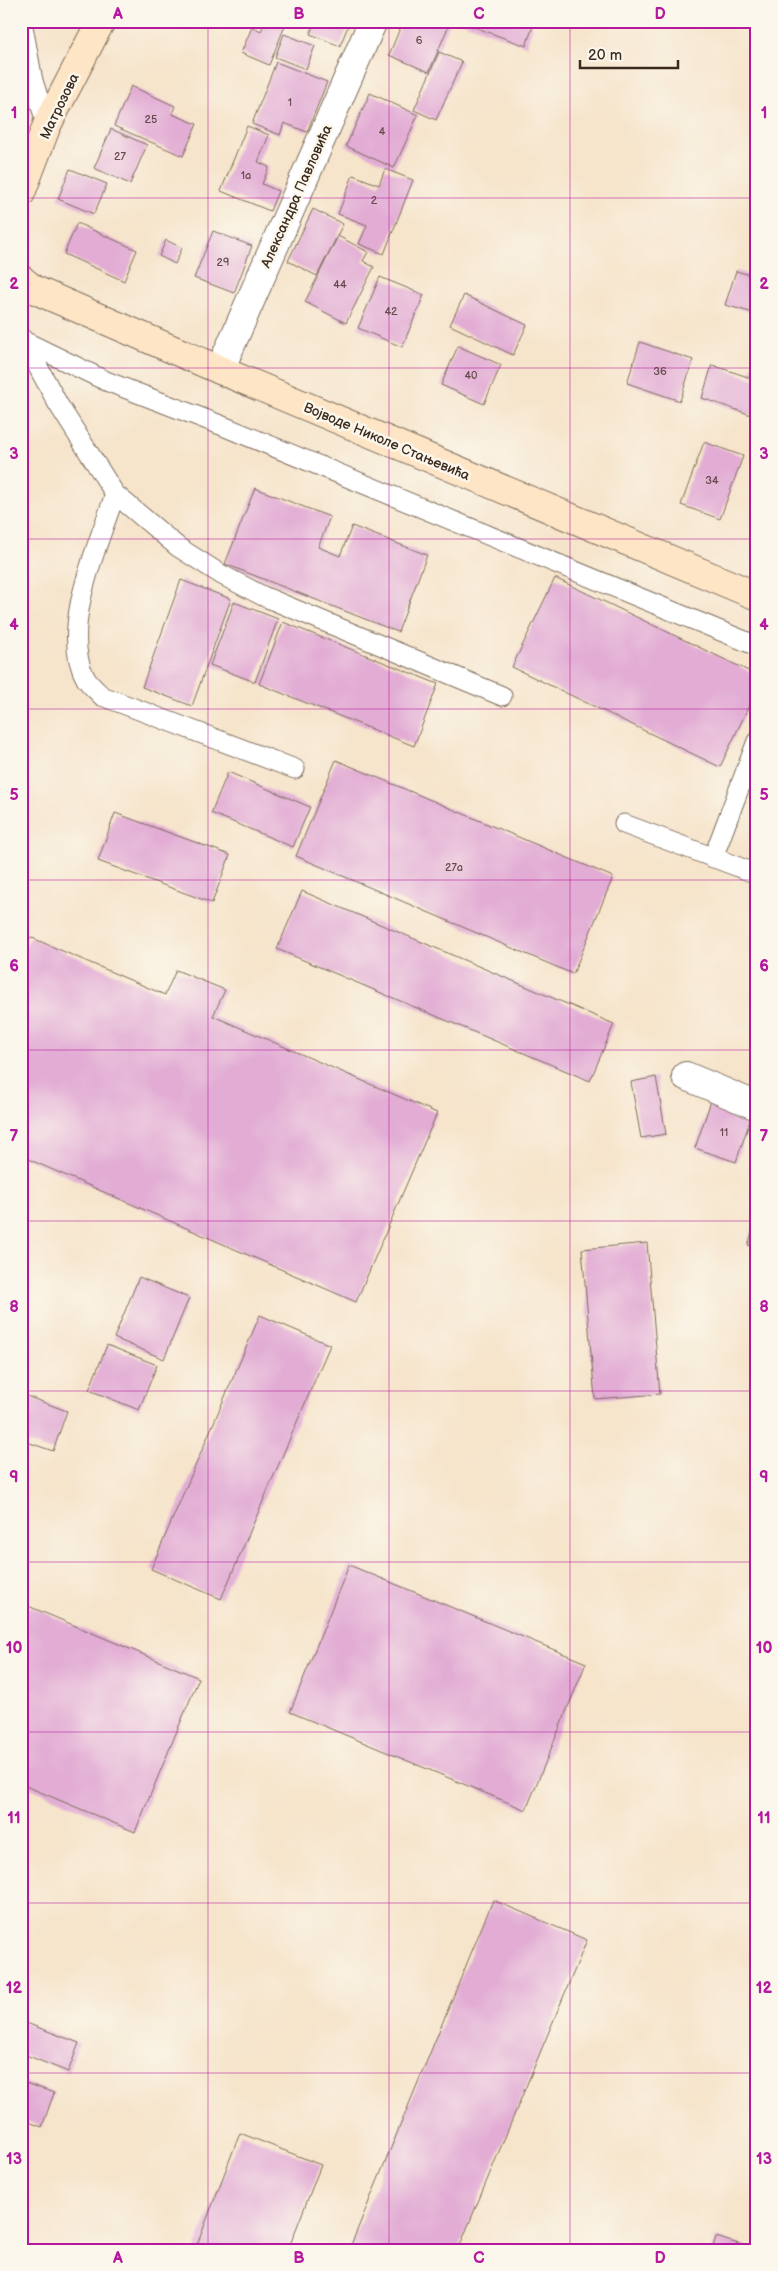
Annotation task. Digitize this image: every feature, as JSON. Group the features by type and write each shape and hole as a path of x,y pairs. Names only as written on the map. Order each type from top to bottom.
{"street":[{"name":"Матрозова","path":"21,193 47,125 101,21"},
{"name":"Александра Павловића","path":"220,370 373,21"},
{"name":"Војводе Николе Стањевића","path":"21,279 32,288 220,370 757,596"},
{"path":"686,1076 757,1106"}],"lane":[{"path":"22,21 33,81 47,125"},
{"path":"23,337 58,404 115,494 178,547 222,575 263,596 502,696"},
{"path":"23,337 106,381 242,434 757,646"},
{"path":"115,494 78,609 75,633 86,679 102,696 295,769"},
{"path":"713,858 757,741"},
{"path":"624,824 757,874"}],"building":[{"path":"266,21 274,21 285,26 269,65 241,53 252,27 261,31"},
{"path":"315,21 350,21 340,46 310,34"},
{"path":"403,21 440,21 449,25 429,72 389,55"},
{"path":"458,21 521,21 533,26 526,46"},
{"path":"284,34 315,46 306,69 275,57"},
{"path":"439,52 462,62 436,120 414,110"},
{"path":"276,62 327,82 307,132 284,123 280,135 252,124"},
{"path":"131,86 175,106 172,114 197,124 183,156 114,126"},
{"path":"370,93 418,115 394,168 346,146"},
{"path":"247,126 269,135 258,162 269,167 262,184 278,191 270,211 221,191"},
{"path":"111,129 147,145 130,184 94,168"},
{"path":"70,169 107,184 94,214 58,199"},
{"path":"385,169 413,180 384,254 359,244 367,225 338,214 353,175 379,185"},
{"path":"313,209 343,224 317,276 288,261"},
{"path":"77,223 137,250 124,281 64,254"},
{"path":"213,231 252,246 234,293 194,278"},
{"path":"338,236 368,252 363,261 374,267 346,323 305,302"},
{"path":"166,240 182,248 175,264 159,256"},
{"path":"736,271 757,277 757,314 725,305"},
{"path":"380,277 424,295 402,347 358,328"},
{"path":"464,295 527,325 513,355 450,325"},
{"path":"640,342 693,360 680,401 627,383"},
{"path":"458,346 501,365 484,404 441,385"},
{"path":"757,354 757,376 750,374"},
{"path":"712,365 757,380 757,408 754,416 702,398"},
{"path":"704,442 743,456 720,519 681,505"},
{"path":"255,488 330,517 318,547 340,556 352,526 427,555 398,632 225,564"},
{"path":"555,578 757,675 757,689 720,767 512,667"},
{"path":"181,580 231,599 192,706 142,687"},
{"path":"234,602 278,619 255,682 210,665"},
{"path":"283,622 438,684 414,746 259,684"},
{"path":"336,760 613,877 573,974 296,856"},
{"path":"228,772 310,807 293,847 211,813"},
{"path":"115,813 230,855 212,903 98,861"},
{"path":"302,891 614,1024 590,1081 277,949"},
{"path":"30,937 165,995 176,970 225,990 213,1016 437,1113 356,1302 21,1156 21,958"},
{"path":"656,1077 666,1134 641,1138 631,1082"},
{"path":"711,1101 752,1115 736,1162 695,1148"},
{"path":"757,1220 757,1248 748,1245"},
{"path":"647,1243 660,1394 595,1399 582,1249"},
{"path":"139,1277 189,1298 164,1359 114,1338"},
{"path":"260,1315 330,1345 221,1599 151,1569"},
{"path":"107,1345 157,1365 139,1410 89,1390"},
{"path":"21,1394 67,1411 53,1451 21,1440"},
{"path":"349,1565 586,1663 526,1810 290,1712"},
{"path":"21,1603 199,1678 135,1832 21,1784"},
{"path":"493,1900 587,1940 458,2250 349,2250"},
{"path":"21,2021 79,2043 68,2072 21,2053"},
{"path":"21,2081 54,2093 42,2127 21,2119"},
{"path":"240,2133 321,2165 288,2250 195,2250"},
{"path":"716,2237 755,2249 755,2250 712,2250"}]}
